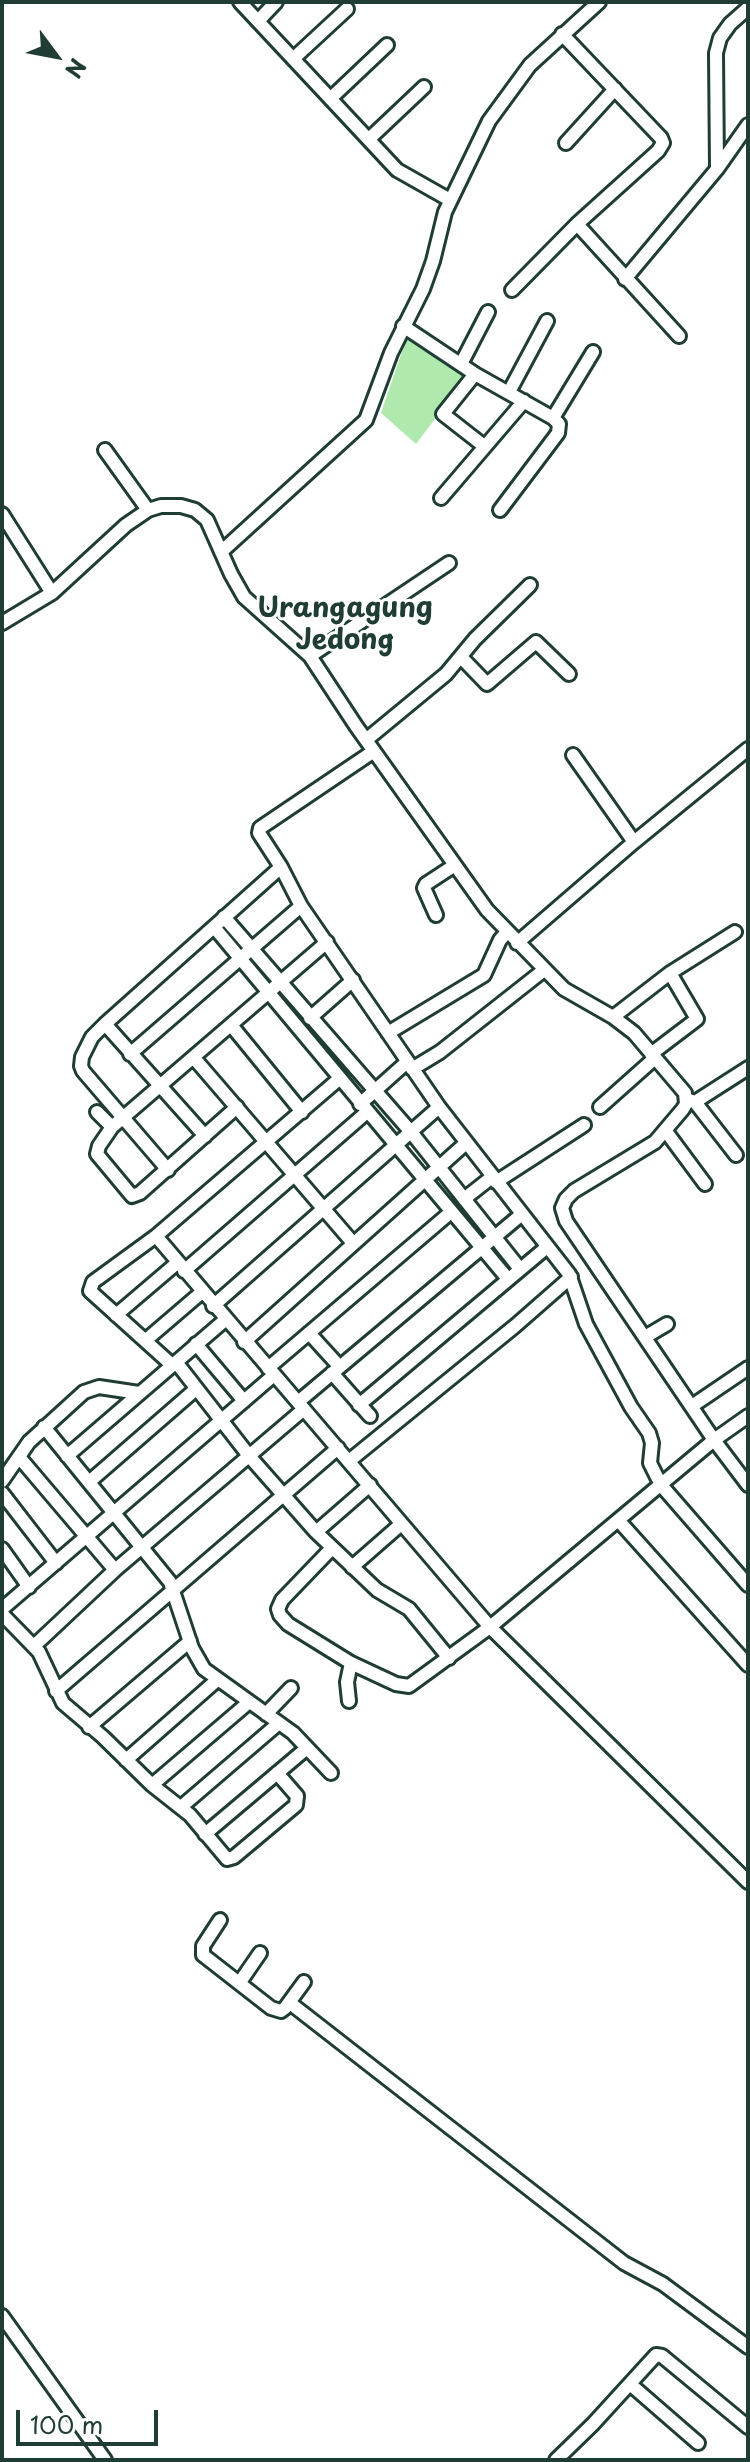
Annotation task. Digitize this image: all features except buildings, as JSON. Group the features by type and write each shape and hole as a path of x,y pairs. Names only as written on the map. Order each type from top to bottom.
{"street":[{"path":"240,2 397,170 450,200"},
{"path":"258,21 276,2"},
{"path":"221,552 366,420 403,326 423,289 450,200 489,121 530,65 599,2"},
{"path":"717,169 716,53 720,38 748,8"},
{"path":"294,58 347,9"},
{"path":"512,290 663,143 562,34"},
{"path":"331,98 387,45"},
{"path":"369,139 424,87"},
{"path":"566,143 615,89"},
{"path":"625,279 717,169 748,125"},
{"path":"577,224 679,336"},
{"path":"461,364 488,312"},
{"path":"509,392 547,321"},
{"path":"403,326 559,424 558,433 500,510"},
{"path":"553,418 593,352"},
{"path":"475,374 443,414 484,446"},
{"path":"441,498 524,401"},
{"path":"105,450 148,510"},
{"path":"2,623 52,593 126,525 148,510 161,506 195,510 207,520 244,597 310,656 480,902 564,989 634,1033 736,1155"},
{"path":"2,514 52,593"},
{"path":"310,656 449,563"},
{"path":"366,740 446,674 475,639 530,585"},
{"path":"461,657 487,684 536,642 569,674"},
{"path":"374,751 260,828 259,833 278,861 301,906 409,1066 571,1277 586,1324 631,1407 649,1433 652,1443 650,1463 661,1485 748,1585"},
{"path":"517,943 743,753"},
{"path":"573,755 634,842"},
{"path":"168,1170 81,1066 88,1044 105,1024 219,922 278,861"},
{"path":"436,915 424,888 455,865"},
{"path":"130,1054 301,906"},
{"path":"219,922 251,949 375,1090 520,1269"},
{"path":"219,922 240,959 268,994 508,1279"},
{"path":"388,1033 484,975 507,932"},
{"path":"613,1017 670,973 735,932"},
{"path":"237,1107 140,1193 130,1195 97,1154 112,1127 327,942"},
{"path":"116,1315 294,1174 364,1108 375,1090 409,1066 440,1052 544,970"},
{"path":"600,1107 697,1019 670,973"},
{"path":"310,1018 353,980"},
{"path":"105,1024 205,1136"},
{"path":"231,1025 302,1112"},
{"path":"194,1058 353,1243"},
{"path":"748,1068 691,1100 647,1149 569,1194 562,1208 566,1221 714,1440 748,1485"},
{"path":"339,1079 156,1236 91,1285 92,1294 174,1363 316,1532 383,1595 409,1609 449,1658"},
{"path":"213,1306 439,1107"},
{"path":"97,1112 112,1127"},
{"path":"464,1199 584,1125"},
{"path":"665,1130 705,1184"},
{"path":"244,1342 466,1143"},
{"path":"277,1773 297,1796 296,1805 231,1858 224,1857 190,1815 152,1785 63,1703 34,1646 2,1611 244,1401 309,1333 451,1212"},
{"path":"34,1646 115,1570 250,1457 335,1369 522,1214"},
{"path":"156,1236 490,1627 748,1882"},
{"path":"359,1405 547,1247"},
{"path":"349,1461 571,1277"},
{"path":"146,1340 202,1292"},
{"path":"67,1456 225,1320"},
{"path":"645,1337 667,1324"},
{"path":"309,1333 370,1416"},
{"path":"196,1344 244,1401"},
{"path":"692,1406 748,1368"},
{"path":"2,1481 44,1427 89,1389 99,1387 139,1393"},
{"path":"89,1482 196,1389"},
{"path":"332,1548 282,1600 278,1609 288,1624 351,1663 402,1686 409,1686 490,1627 714,1440 748,1416"},
{"path":"44,1427 174,1589 200,1663 217,1680 279,1723 331,1773"},
{"path":"56,1691 338,1448"},
{"path":"19,1457 115,1570"},
{"path":"316,1532 370,1485"},
{"path":"2,1493 56,1563"},
{"path":"619,1521 748,1665"},
{"path":"352,1567 400,1525"},
{"path":"2,1549 29,1587"},
{"path":"89,1727 190,1641"},
{"path":"349,1701 347,1682 351,1663"},
{"path":"529,1668 534,1678 748,1890"},
{"path":"126,1760 217,1680"},
{"path":"266,1714 291,1688"},
{"path":"152,1785 248,1703"},
{"path":"181,1807 279,1723"},
{"path":"205,1834 307,1748"},
{"path":"220,1920 201,1951 207,1959 276,2010 281,2011 290,2003 304,1982"},
{"path":"240,1982 260,1953"},
{"path":"290,2003 624,2263 663,2284 748,2347"},
{"path":"2,2316 105,2460"},
{"path":"556,2460 658,2354 748,2427"},
{"path":"630,2384 698,2443"}],"green space":[{"path":"407,337 466,378 416,444 381,413"}],"district":[{"name":"Urangagung Jedong","path":"345,625"}]}
